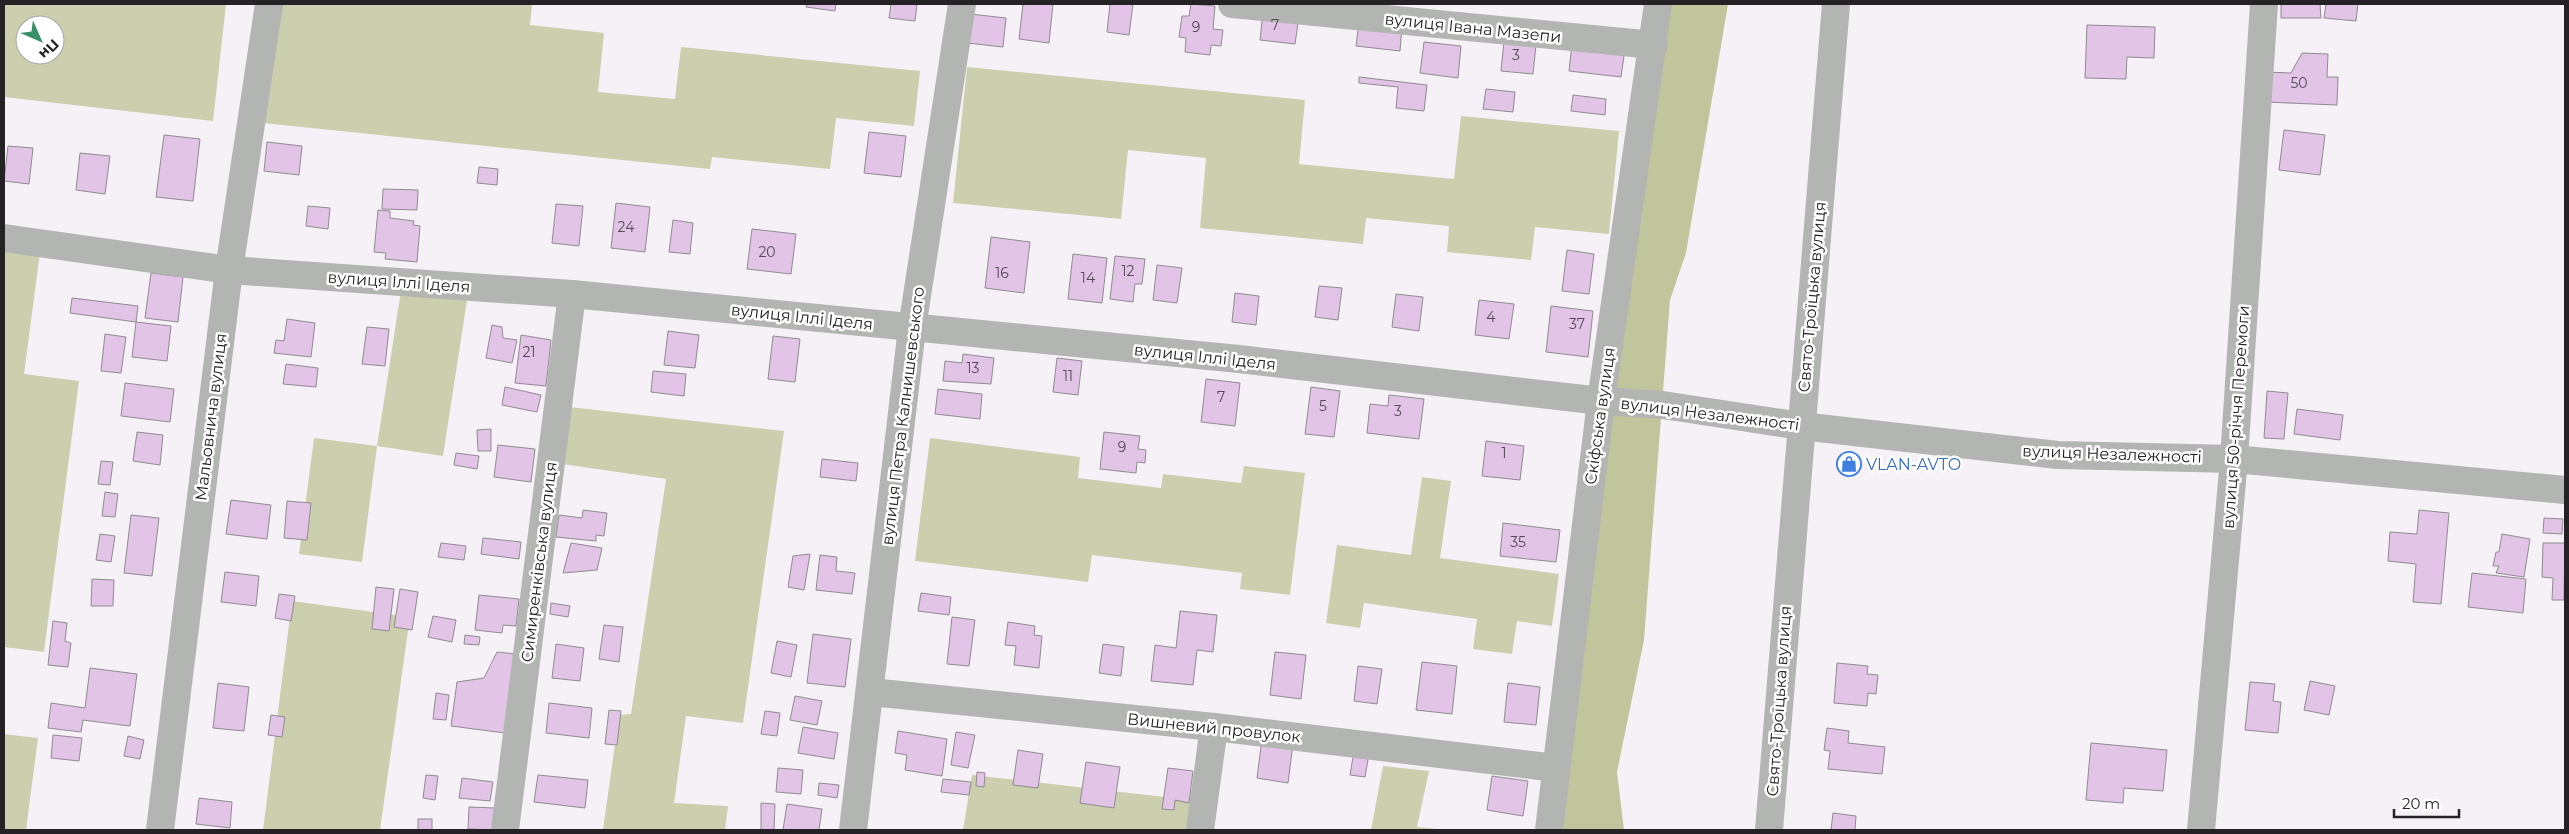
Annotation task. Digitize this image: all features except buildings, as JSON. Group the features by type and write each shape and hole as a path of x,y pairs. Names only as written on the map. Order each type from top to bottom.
{"street":[{"name":"Мальовнича вулиця","path":"160,830 229,270 269,4"},
{"name":"вулиця Петра Калнишевського","path":"853,830 871,692 912,328 962,4"},
{"name":"вулиця Івана Мазепи","path":"1232,4 1654,45"},
{"name":"Скіфська вулиця","path":"1549,830 1601,401 1654,45 1658,4"},
{"name":"Свято-Троїцька вулиця","path":"1770,830 1836,4"},
{"name":"вулиця 50-річчя Перемоги","path":"2201,830 2234,459 2264,4"},
{"name":"вулиця Іллі Іделя","path":"4,238 229,270 572,294 1239,359 1601,401"},
{"name":"Симиренківська вулиця","path":"505,830 572,294"},
{"name":"вулиця Незалежності","path":"1601,401 1663,405 1801,426 2058,455 2234,459 2565,490"},
{"name":"Вишневий провулок","path":"871,692 1214,727 1556,768"},
{"path":"1200,830 1214,727"}],"green space":[{"path":"4,4 226,4 213,121 4,97"},
{"path":"275,4 532,4 530,25 604,33 598,92 675,99 681,47 920,71 914,126 836,118 830,169 712,157 710,169 263,123"},
{"path":"1658,4 1728,4 1686,253 1670,300 1644,640 1617,772 1624,830 1549,830"},
{"path":"967,67 1305,100 1299,164 1454,179 1461,116 1619,131 1609,234 1535,227 1531,260 1447,252 1449,226 1366,218 1363,244 1200,228 1206,158 1128,150 1121,219 953,203"},
{"path":"6,240 41,245 24,374 79,381 44,652 4,647 4,258"},
{"path":"402,284 468,294 443,456 377,446"},
{"path":"569,407 784,431 743,723 686,716 674,803 728,806 725,830 603,830 619,715 631,714 666,479 562,464"},
{"path":"314,438 377,446 362,562 299,554"},
{"path":"930,438 1080,457 1078,478 1161,488 1163,474 1241,483 1244,466 1305,473 1290,595 1240,589 1242,573 1092,555 1088,582 915,561"},
{"path":"1422,477 1451,481 1440,558 1559,574 1552,626 1517,621 1512,654 1473,649 1477,619 1364,603 1360,628 1326,623 1337,545 1411,555"},
{"path":"292,601 410,617 380,830 263,830"},
{"path":"4,734 38,738 26,830 4,830"},
{"path":"1383,766 1429,771 1417,827 1447,830 1371,830"},
{"path":"972,775 1191,800 1187,830 963,830"}],"place":[{"name":"VLAN-AVTO","path":"1849,464"}]}
